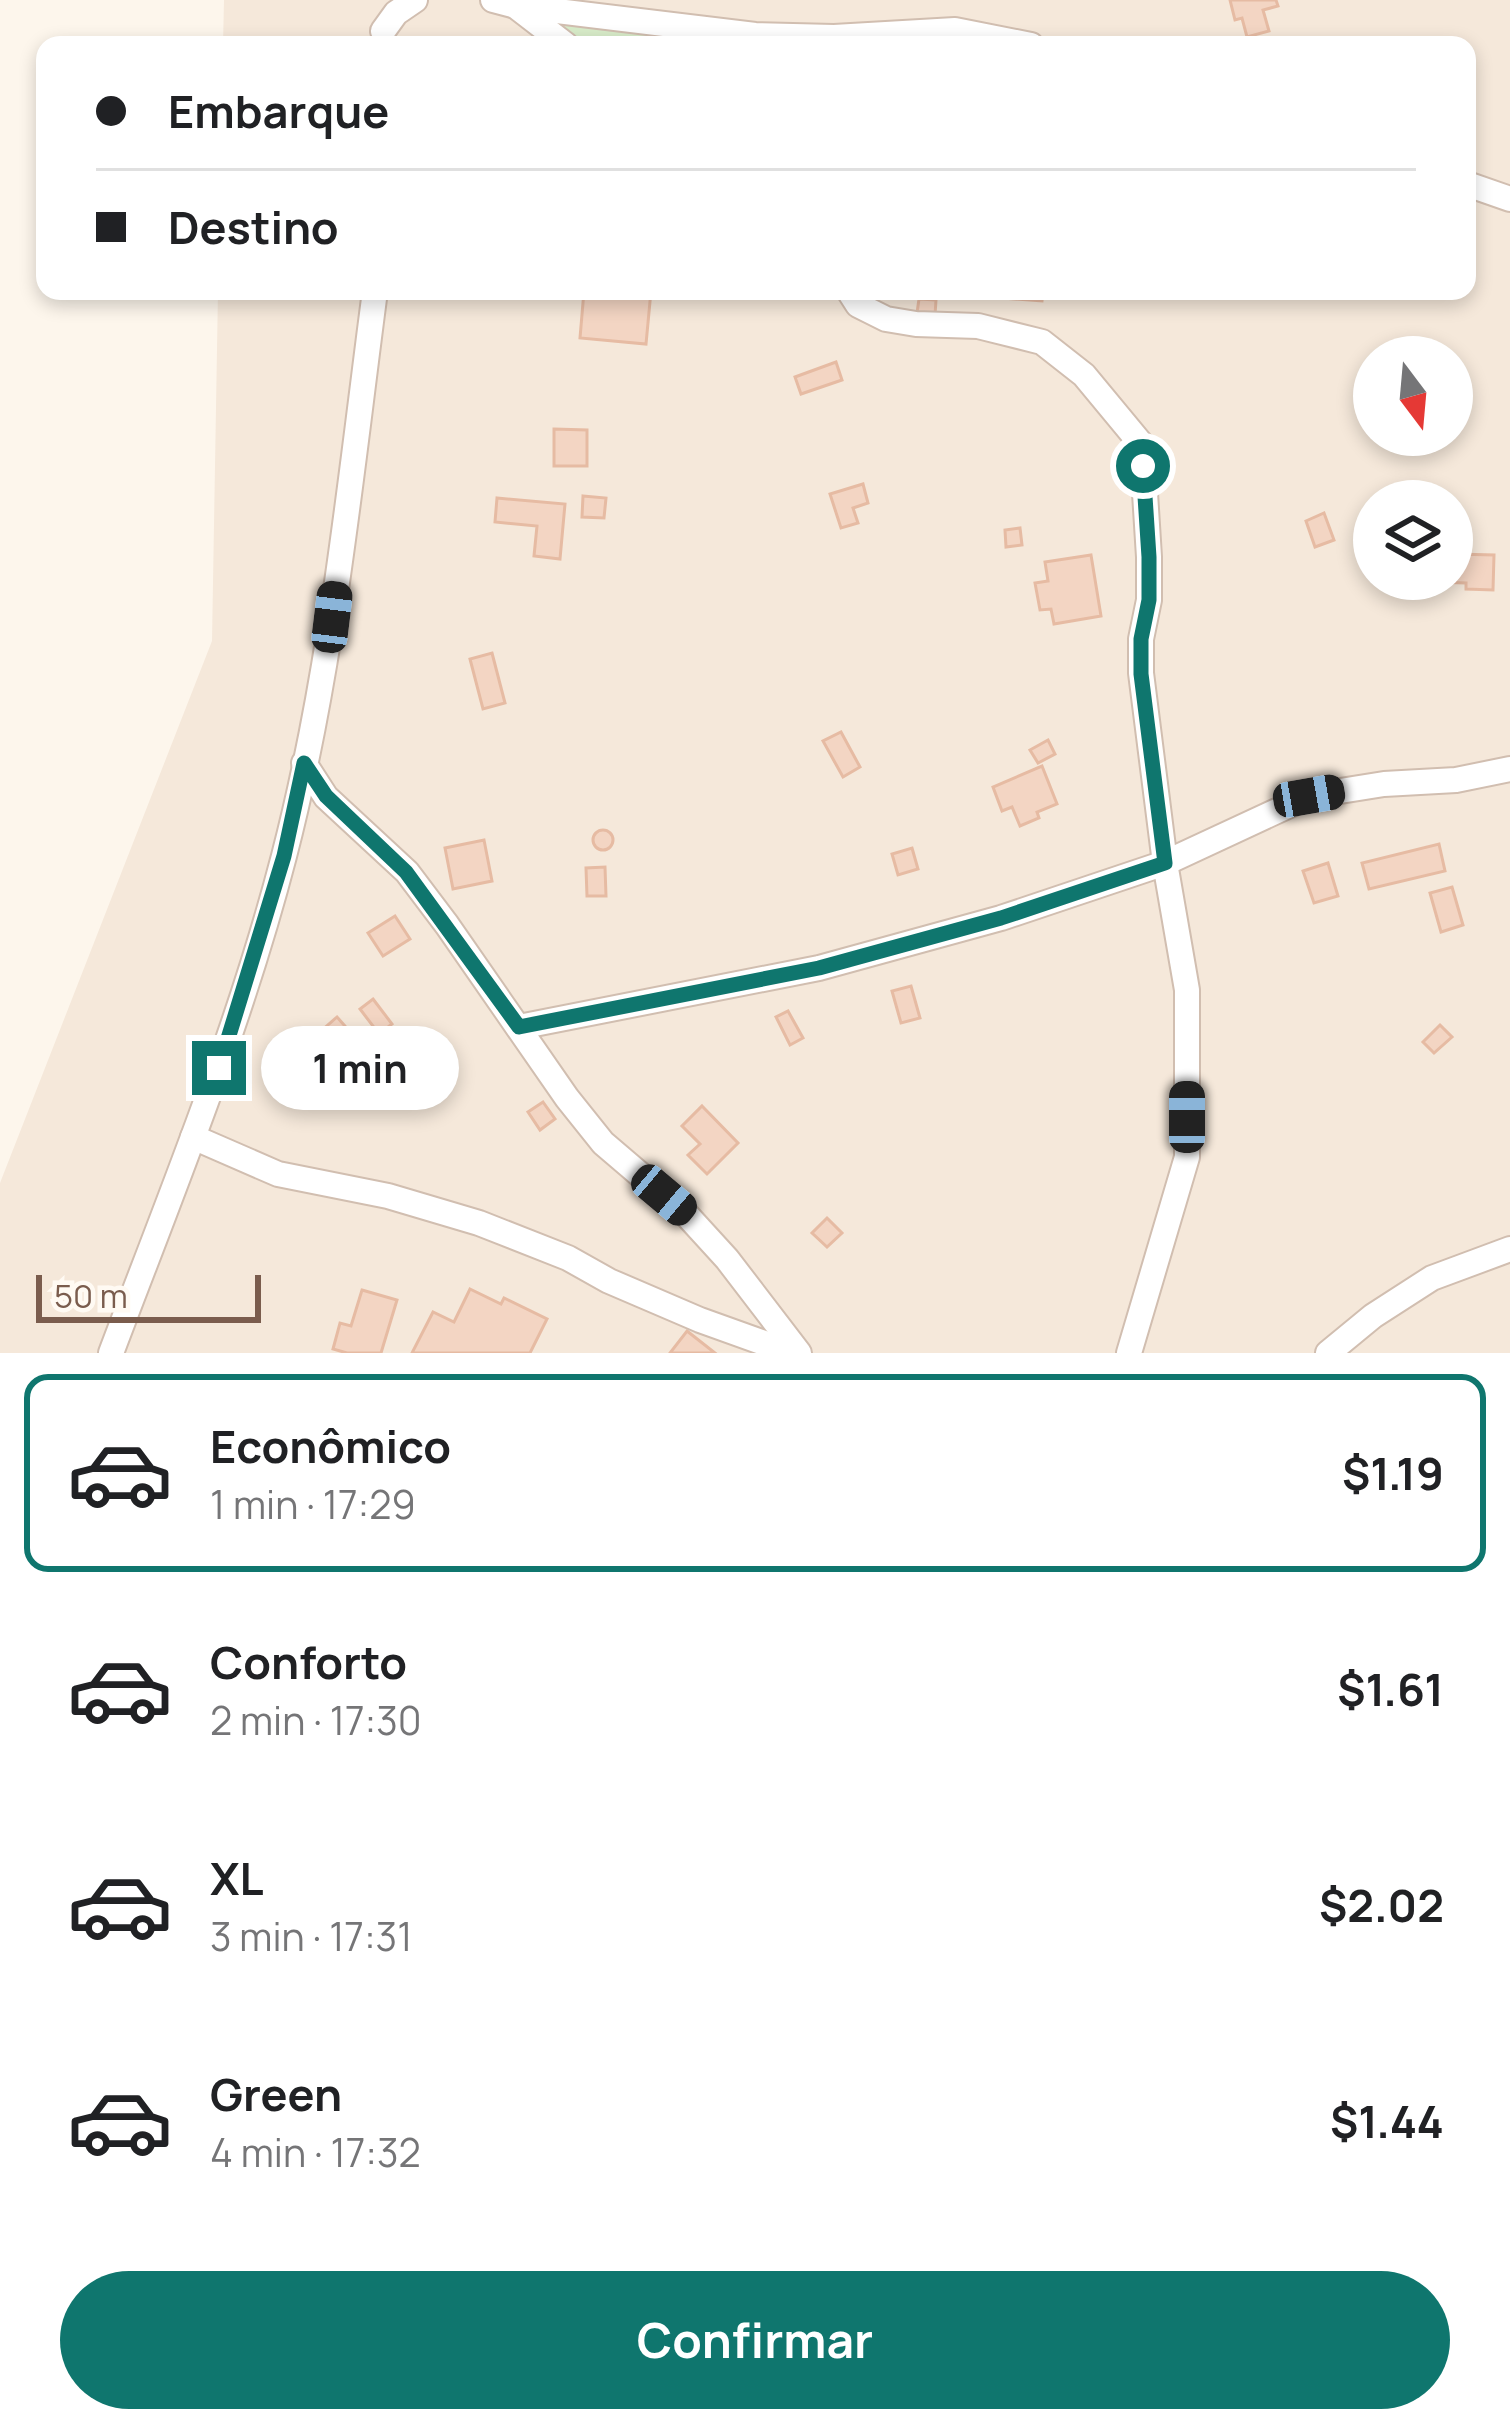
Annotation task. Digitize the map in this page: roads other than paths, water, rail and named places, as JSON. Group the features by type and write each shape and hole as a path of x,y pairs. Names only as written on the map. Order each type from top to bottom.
{"street":[{"path":"383,0 383,36"},
{"path":"384,36 396,13 415,0"},
{"path":"505,3 553,36"},
{"path":"505,3 794,36"},
{"path":"851,36 955,30 985,36"},
{"path":"1476,187 1510,199"},
{"path":"111,1353 219,1068 277,877 326,663 374,300"},
{"path":"855,300 886,320 978,326 1042,342 1084,375 1142,445 1149,600 1141,639 1141,674 1187,991 1186,1156 1129,1353"},
{"path":"304,763 326,796 406,872 603,1143 686,1213 727,1258 795,1353"},
{"path":"519,1027 819,968 1001,918 1165,863 1309,796 1384,784 1456,780 1510,769"},
{"path":"193,1137 278,1174 388,1196 479,1223 568,1258 700,1320 795,1353"},
{"path":"1328,1353 1373,1316 1432,1278 1510,1249"}]}
